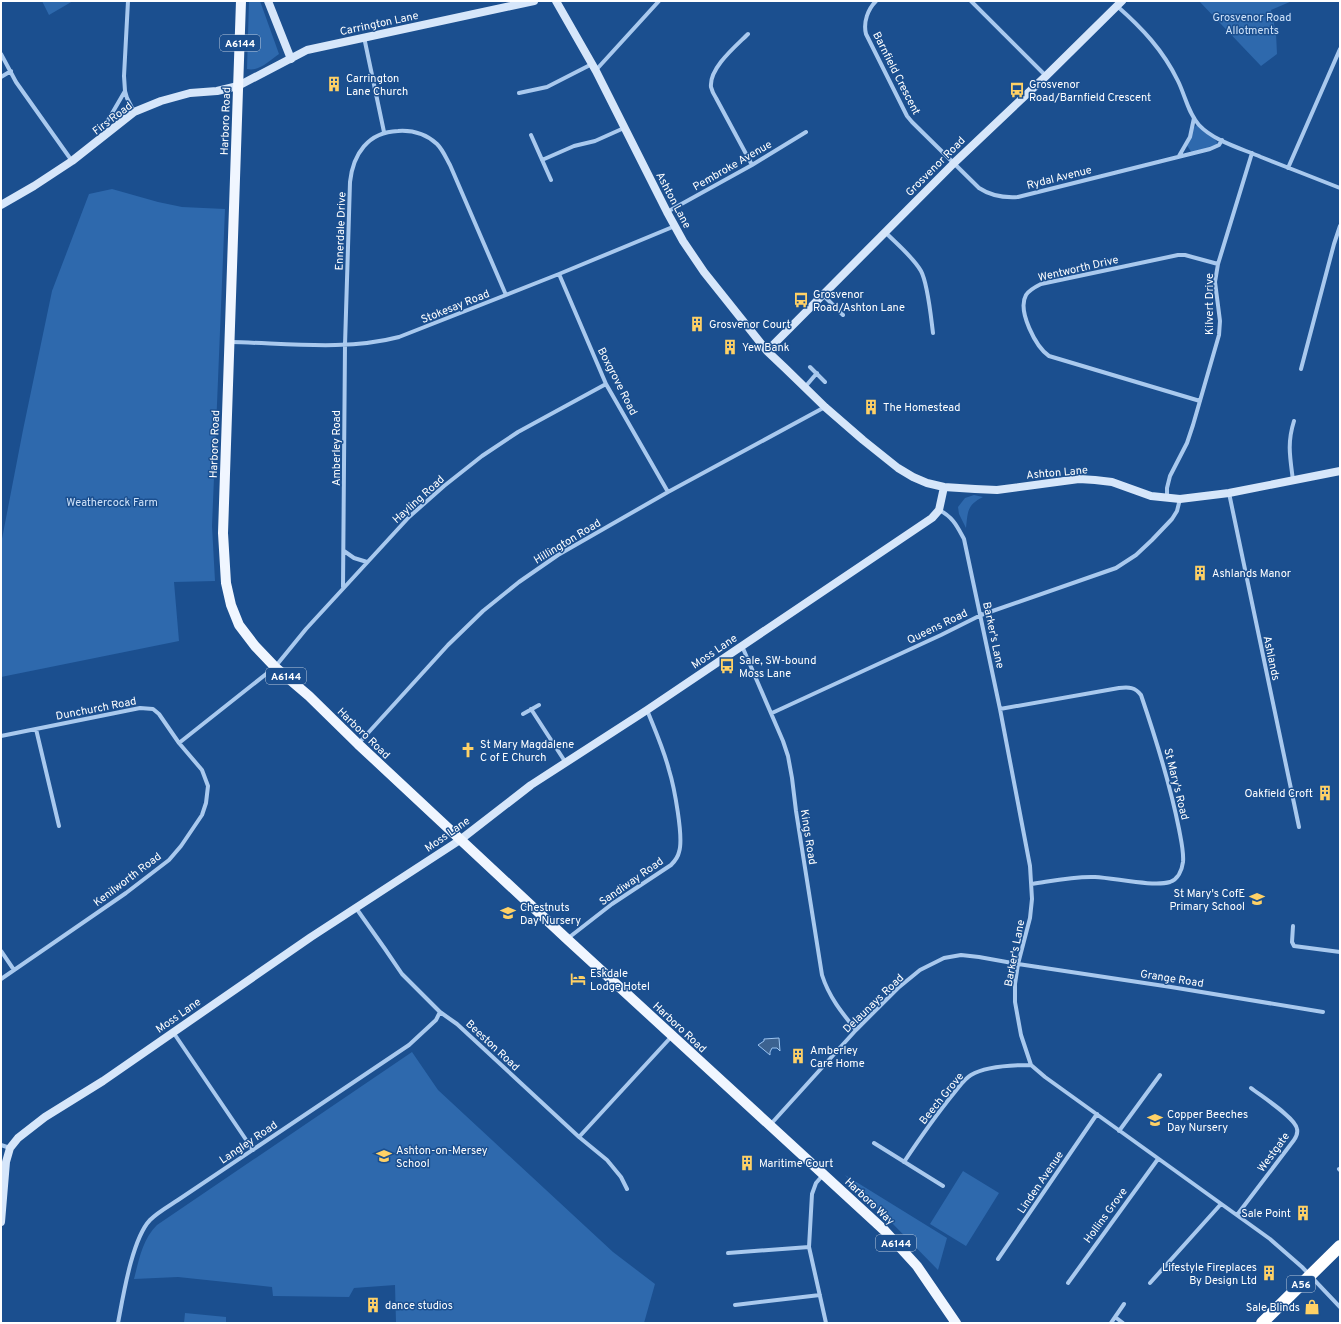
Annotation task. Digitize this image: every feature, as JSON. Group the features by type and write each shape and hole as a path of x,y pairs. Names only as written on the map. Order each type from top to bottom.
{"highway":[{"name":"A56","path":"1262,1323 1340,1246"}],"main road":[{"name":"Harboro Road","path":"241,1 223,533 226,583 231,605 239,625 255,646 275,667 309,696 460,840 824,1174"},
{"name":"Harboro Way","path":"824,1174 880,1226 903,1250 929,1282 956,1323"}],"street":[{"path":"128,1 124,76 125,91 134,112"},
{"path":"268,1 291,59"},
{"name":"Carrington Lane","path":"291,59 307,50 534,1"},
{"name":"Ashton Lane","path":"556,1 594,67 674,226 704,272 767,350 825,407 898,468 913,477 927,483 944,487 997,490 1079,479 1112,482 1151,496 1167,499 1180,499 1228,493 1340,471"},
{"path":"518,93 547,87 594,67 659,1"},
{"name":"Barnfield Crescent","path":"876,1 867,15 864,28 866,34 907,116 954,163"},
{"path":"971,1 1046,76"},
{"path":"1120,3 1142,28 1164,57 1178,81 1194,118 1205,131 1252,153 1340,188"},
{"name":"Grosvenor Road","path":"767,350 954,163 1046,76 1120,3"},
{"path":"748,34 718,66 713,76 711,87 752,165"},
{"path":"364,37 384,132"},
{"path":"1288,168 1340,49"},
{"path":"1,54 16,82 72,161"},
{"name":"Firs Road","path":"1,205 34,186 72,161 134,112 173,97 190,93 217,91 238,86 291,59"},
{"path":"1,77 11,71"},
{"name":"Firs Road","path":"107,122 125,91"},
{"path":"1179,156 1190,137 1194,118"},
{"path":"542,160 574,146 595,141 624,128"},
{"name":"Ennerdale Drive","path":"346,345 351,173 361,150 371,140 384,132 402,130 421,134 438,145 445,154 506,295"},
{"name":"Pembroke Avenue","path":"667,212 752,165 806,132"},
{"path":"531,136 551,180"},
{"name":"Rydal Avenue","path":"954,163 979,188 987,193 1007,198 1018,197 1210,149 1219,145 1222,140"},
{"name":"Kilvert Drive","path":"1167,499 1167,488 1170,476 1187,443 1219,335 1220,321 1216,282 1218,264 1252,153"},
{"name":"Stokesay Road","path":"230,342 346,345 399,337 559,274 674,226"},
{"path":"1301,369 1340,226"},
{"path":"885,232 915,263 922,273 926,286 933,333"},
{"name":"Wentworth Drive","path":"1200,401 1049,356 1043,352 1037,343 1024,314 1023,306 1026,295 1041,284 1178,255 1185,255 1218,264"},
{"name":"Boxgrove Road","path":"559,274 606,384 668,492"},
{"path":"823,295 844,315"},
{"name":"Amberley Road","path":"343,587 346,345"},
{"path":"810,367 825,382"},
{"path":"805,387 817,373"},
{"name":"Hayling Road","path":"275,667 343,587 409,516 444,486 482,456 518,432 606,384"},
{"name":"Hillington Road","path":"358,744 448,644 483,611 519,582 558,555 668,492 825,407"},
{"path":"1293,480 1289,446 1290,434 1294,421"},
{"path":"939,510 944,487"},
{"name":"Ashlands","path":"1228,493 1299,827"},
{"name":"Queens Road","path":"772,713 934,638 981,614 1116,568 1136,555 1172,519 1177,511 1180,499"},
{"name":"Barker's Lane","path":"939,510 949,515 964,539 981,614 1030,866 1032,884 1030,918 1018,964 1015,984 1015,1002 1021,1034 1031,1065"},
{"name":"Moss Lane","path":"10,1148 18,1138 44,1117 103,1080 355,908 460,840 531,786 647,710 932,518 939,510"},
{"path":"344,551 354,558 367,562"},
{"name":"Kings Road","path":"742,646 772,713 788,756 822,975 826,988 836,1005 856,1030"},
{"path":"179,743 275,667"},
{"name":"St Mary's Road","path":"1000,709 1119,688 1129,687 1137,690 1141,695 1164,767 1176,815 1183,862 1178,876 1172,881 1159,883 1081,877 1032,884"},
{"path":"523,714 539,705"},
{"name":"Dunchurch Road","path":"1,736 147,708 153,709 159,714 179,743"},
{"path":"531,710 566,763"},
{"name":"Sandiway Road","path":"567,939 612,904 671,865 680,851 680,839 672,781 647,710"},
{"path":"36,729 59,826"},
{"name":"Kenilworth Road","path":"1,979 147,877 169,860 181,846 202,814 206,803 208,786 202,770 179,743"},
{"name":"Beeston Road","path":"355,908 402,974 440,1012 457,1024 607,1160 615,1168 627,1189"},
{"path":"1293,926 1292,942 1294,946 1340,952"},
{"path":"1,951 14,970"},
{"name":"Delaunays Road","path":"770,1125 856,1030 898,988 920,970 940,960 961,955 979,956 1018,964"},
{"name":"Grange Road","path":"1018,964 1323,1012"},
{"name":"Langley Road","path":"118,1323 126,1282 137,1243 150,1220 409,1045 436,1020 440,1012"},
{"path":"173,1032 253,1150"},
{"path":"580,1137 672,1036"},
{"path":"1031,1065 1045,1077 1281,1248 1310,1275 1340,1307"},
{"name":"Beech Grove","path":"904,1162 935,1117 963,1082 970,1076 976,1072 993,1068 1031,1065"},
{"path":"1120,1131 1160,1075"},
{"name":"Westgate","path":"1237,1215 1292,1143 1297,1134 1298,1128 1292,1118 1251,1088"},
{"name":"Linden Avenue","path":"998,1259 1097,1114"},
{"path":"874,1143 943,1186"},
{"path":"1,1145 10,1148 6,1162 1,1222"},
{"name":"Hollins Grove","path":"1068,1283 1158,1159"},
{"path":"824,1174 816,1183 812,1194 809,1247 826,1323"},
{"path":"1150,1283 1221,1204"},
{"path":"728,1252 809,1247"},
{"path":"735,1305 820,1295"},
{"path":"1111,1323 1124,1304"},
{"path":"1115,1317 1123,1323"}],"green space":[{"path":"42,1 73,1 49,15"},
{"path":"249,1 260,1 279,54 256,69 247,69"},
{"name":"Grosvenor Road Allotments","path":"1199,1 1292,1 1271,10 1276,33 1277,54 1261,66"},
{"path":"1198,124 1212,135 1219,145 1192,153 1186,144 1192,129"},
{"name":"Weathercock Farm","path":"112,189 182,207 225,209 212,526 215,581 174,582 179,641 1,677 1,544 52,291 89,194"},
{"path":"974,495 983,497 974,503 969,509 966,528 959,514 958,507 965,498"},
{"name":"Ashton-on-Mersey School","path":"412,1052 438,1090 613,1252 655,1284 644,1323 396,1323 395,1285 354,1288 349,1297 273,1296 272,1287 178,1277 134,1279 144,1244 157,1225"},
{"path":"963,1171 999,1193 966,1246 930,1224"},
{"path":"845,1175 947,1238 938,1270"},
{"path":"185,1313 226,1317 226,1323 184,1323"}],"shaded area":[{"path":"779,1038 780,1051 777,1048 772,1048 770,1055 758,1045 764,1041 764,1039"}],"place":[{"name":"Carrington Lane Church","path":"334,84"},
{"name":"Grosvenor Road/Barnfield Crescent","path":"1017,90"},
{"name":"Grosvenor Road/Ashton Lane","path":"801,300"},
{"name":"Grosvenor Court","path":"697,324"},
{"name":"Yew Bank","path":"730,347"},
{"name":"The Homestead","path":"871,407"},
{"name":"Ashlands Manor","path":"1200,573"},
{"name":"Sale, SW-bound Moss Lane","path":"727,666"},
{"name":"St Mary Magdalene C of E Church","path":"468,750"},
{"name":"Oakfield Croft","path":"1325,793"},
{"name":"St Mary's CofE Primary School","path":"1257,899"},
{"name":"Chestnuts Day Nursery","path":"508,913"},
{"name":"Eskdale Lodge Hotel","path":"578,979"},
{"name":"Amberley Care Home","path":"798,1056"},
{"name":"Copper Beeches Day Nursery","path":"1155,1120"},
{"name":"Ashton-on-Mersey School","path":"384,1156"},
{"name":"Maritime Court","path":"747,1163"},
{"name":"Sale Point","path":"1303,1213"},
{"name":"Lifestyle Fireplaces By Design Ltd","path":"1269,1273"},
{"name":"dance studios","path":"373,1305"},
{"name":"Sale Blinds","path":"1312,1307"}]}
